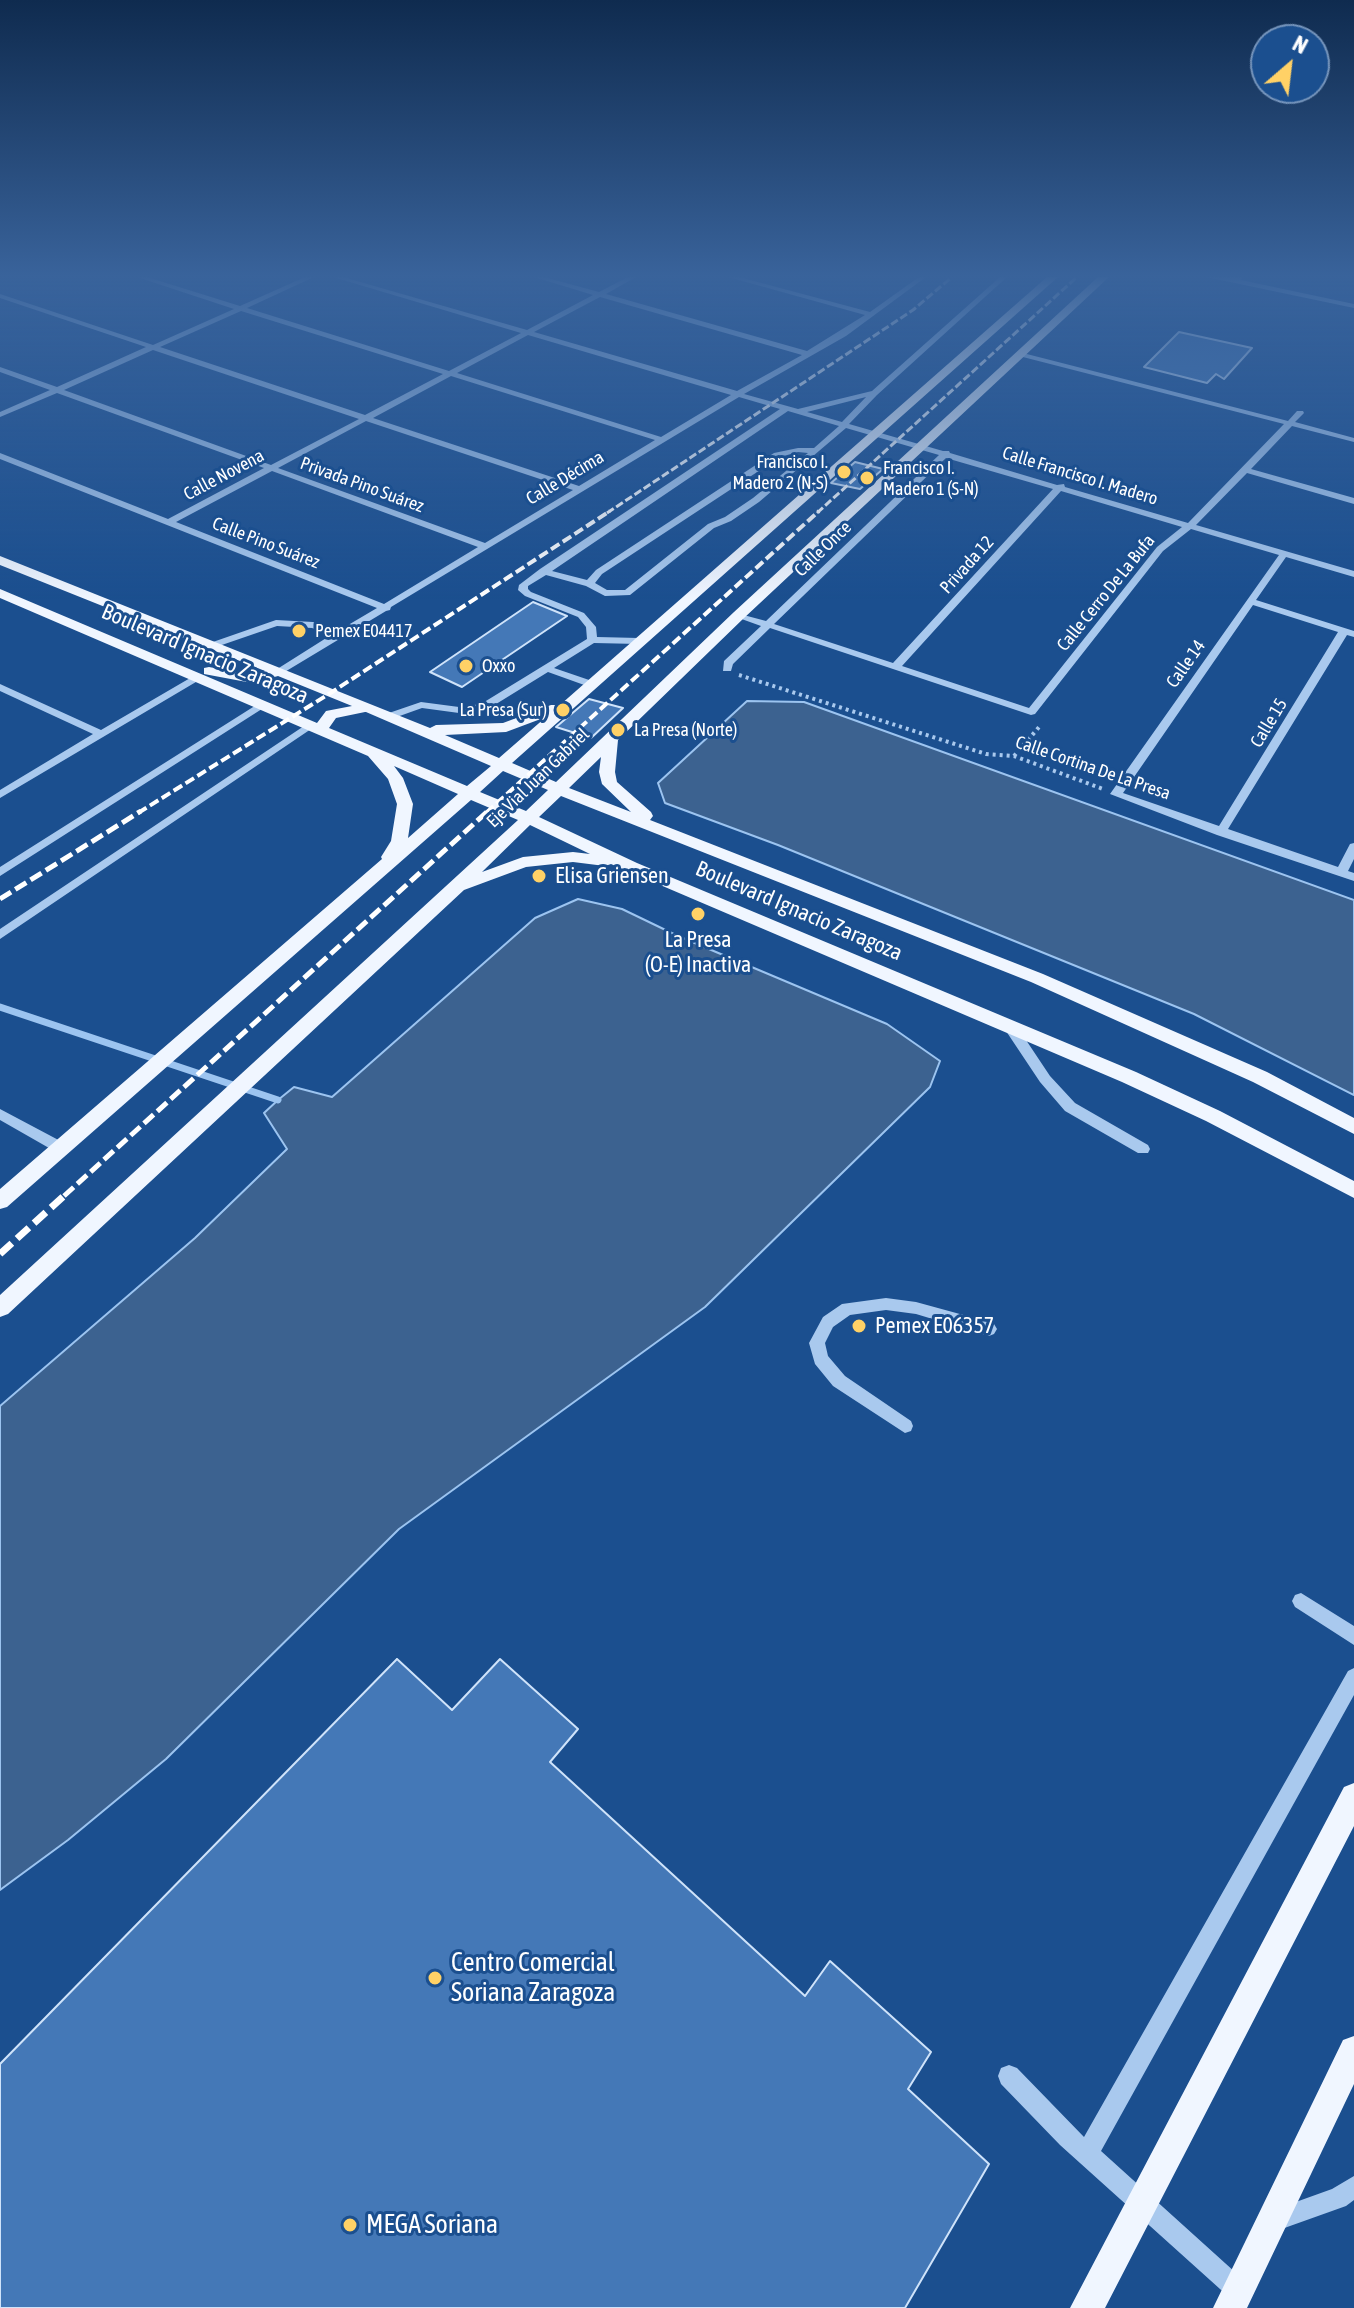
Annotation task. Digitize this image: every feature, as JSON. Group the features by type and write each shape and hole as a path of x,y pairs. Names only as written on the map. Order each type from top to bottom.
{"main road":[{"name":"Eje Vial Juan Gabriel","path":"0,1201 469,793 929,385"},
{"name":"Eje Vial Juan Gabriel","path":"0,1308 452,892 739,615 988,385"},
{"name":"Boulevard Ignacio Zaragoza","path":"0,560 369,707 558,789 1051,984 1260,1077 1354,1127"},
{"name":"Boulevard Ignacio Zaragoza","path":"0,593 528,818 631,867 1009,1025 1213,1116 1354,1190"},
{"path":"154,659 244,679 279,671"},
{"path":"422,729 448,731 506,727 571,702"},
{"path":"315,727 331,714 369,707"},
{"path":"611,737 607,772 610,784 657,826"},
{"path":"373,751 395,778 405,804 399,841 385,865"},
{"path":"452,892 494,872 551,858 591,858 631,867"},
{"path":"1087,2308 1354,1797"},
{"path":"1234,2299 1354,2051"}],"street":[{"name":"Privada Pino Suárez","path":"43,385 487,547"},
{"path":"0,415 69,385"},
{"path":"264,385 581,490"},
{"name":"Calle Novena","path":"169,522 430,385"},
{"path":"485,385 663,440"},
{"name":"Calle Francisco I. Madero","path":"707,385 1354,574"},
{"name":"Calle Décima","path":"279,671 754,385"},
{"path":"543,571 589,584 605,593 627,593 711,526 728,519 756,500 816,451 883,385"},
{"path":"1140,385 1354,440"},
{"path":"800,411 874,393"},
{"path":"592,640 591,627 581,615 523,590 528,580 787,408"},
{"name":"Calle Cerro De La Bufa","path":"1031,712 1160,549 1191,526 1300,413"},
{"path":"589,584 599,572 777,455 798,450 816,451"},
{"name":"Calle Once","path":"727,669 728,663 767,624 946,453"},
{"name":"Calle Pino Suárez","path":"0,456 387,608"},
{"path":"1245,470 1354,501"},
{"name":"Privada 12","path":"896,666 1061,486"},
{"name":"Calle 14","path":"1116,794 1284,554"},
{"path":"1249,601 1349,633"},
{"path":"739,615 1031,712"},
{"path":"213,645 276,623 304,624 340,635"},
{"name":"Calle 15","path":"1221,832 1349,633"},
{"path":"390,716 421,705 459,710 484,707 592,640 639,641"},
{"path":"546,668 591,684"},
{"path":"0,795 197,677"},
{"path":"0,687 101,734"},
{"path":"0,872 261,705"},
{"path":"448,731 459,710"},
{"path":"0,935 315,727"},
{"name":"Calle Cortina De La Presa","path":"1116,794 1354,877"},
{"path":"1341,873 1354,847"},
{"path":"1009,1025 1045,1079 1070,1107 1143,1149"},
{"path":"0,1114 61,1148"},
{"path":"905,1426 839,1381 821,1359 817,1343 828,1322 847,1309 886,1304 927,1311 989,1329"},
{"path":"1301,1601 1354,1636"},
{"path":"1087,2154 1354,1677"},
{"path":"1009,2076 1142,2204 1234,2299"},
{"path":"1272,2221 1338,2198 1354,2187"}],"path":[{"name":"Calle Cortina De La Presa","path":"727,669 986,754 1014,756 1116,794"},
{"path":"1014,756 1044,721 1031,712"}],"water":[{"path":"747,701 804,702 1354,900 1354,1095 1194,1014 778,845 665,803 658,783"},
{"path":"578,899 622,909 678,936 887,1024 940,1061 930,1087 705,1307 399,1529 166,1759 68,1840 0,1890 0,1406 195,1238 287,1149 264,1113 278,1100 294,1087 332,1097 535,918"}],"building":[{"path":"855,462 883,469 860,489 831,483"},
{"path":"533,602 567,616 462,687 430,672"},
{"path":"589,699 623,708 591,738 556,727"},
{"name":"Centro Comercial Soriana Zaragoza","path":"397,1659 452,1710 500,1659 578,1729 550,1762 805,1996 830,1961 931,2052 908,2089 989,2164 905,2308 0,2308 0,2064"}],"waterway":[{"path":"0,1007 278,1100"}],"railway":[{"path":"607,513 800,385"},
{"path":"817,513 958,385"},
{"path":"138,813 332,692 610,511"},
{"path":"486,813 819,511"},
{"path":"0,899 141,811"},
{"path":"64,1196 488,811"},
{"path":"0,1254 66,1194"}],"place":[{"name":"Francisco I. Madero 2 (N-S)","path":"844,472"},
{"name":"Francisco I. Madero 1 (S-N)","path":"867,478"},
{"name":"Pemex E04417","path":"299,631"},
{"name":"Oxxo","path":"466,666"},
{"name":"La Presa (Sur)","path":"563,710"},
{"name":"La Presa (Norte)","path":"618,730"},
{"name":"Elisa Griensen","path":"539,876"},
{"name":"La Presa (O-E) Inactiva","path":"698,914"},
{"name":"Pemex E06357","path":"859,1326"},
{"name":"Centro Comercial Soriana Zaragoza","path":"435,1978"},
{"name":"MEGA Soriana","path":"350,2225"}]}
